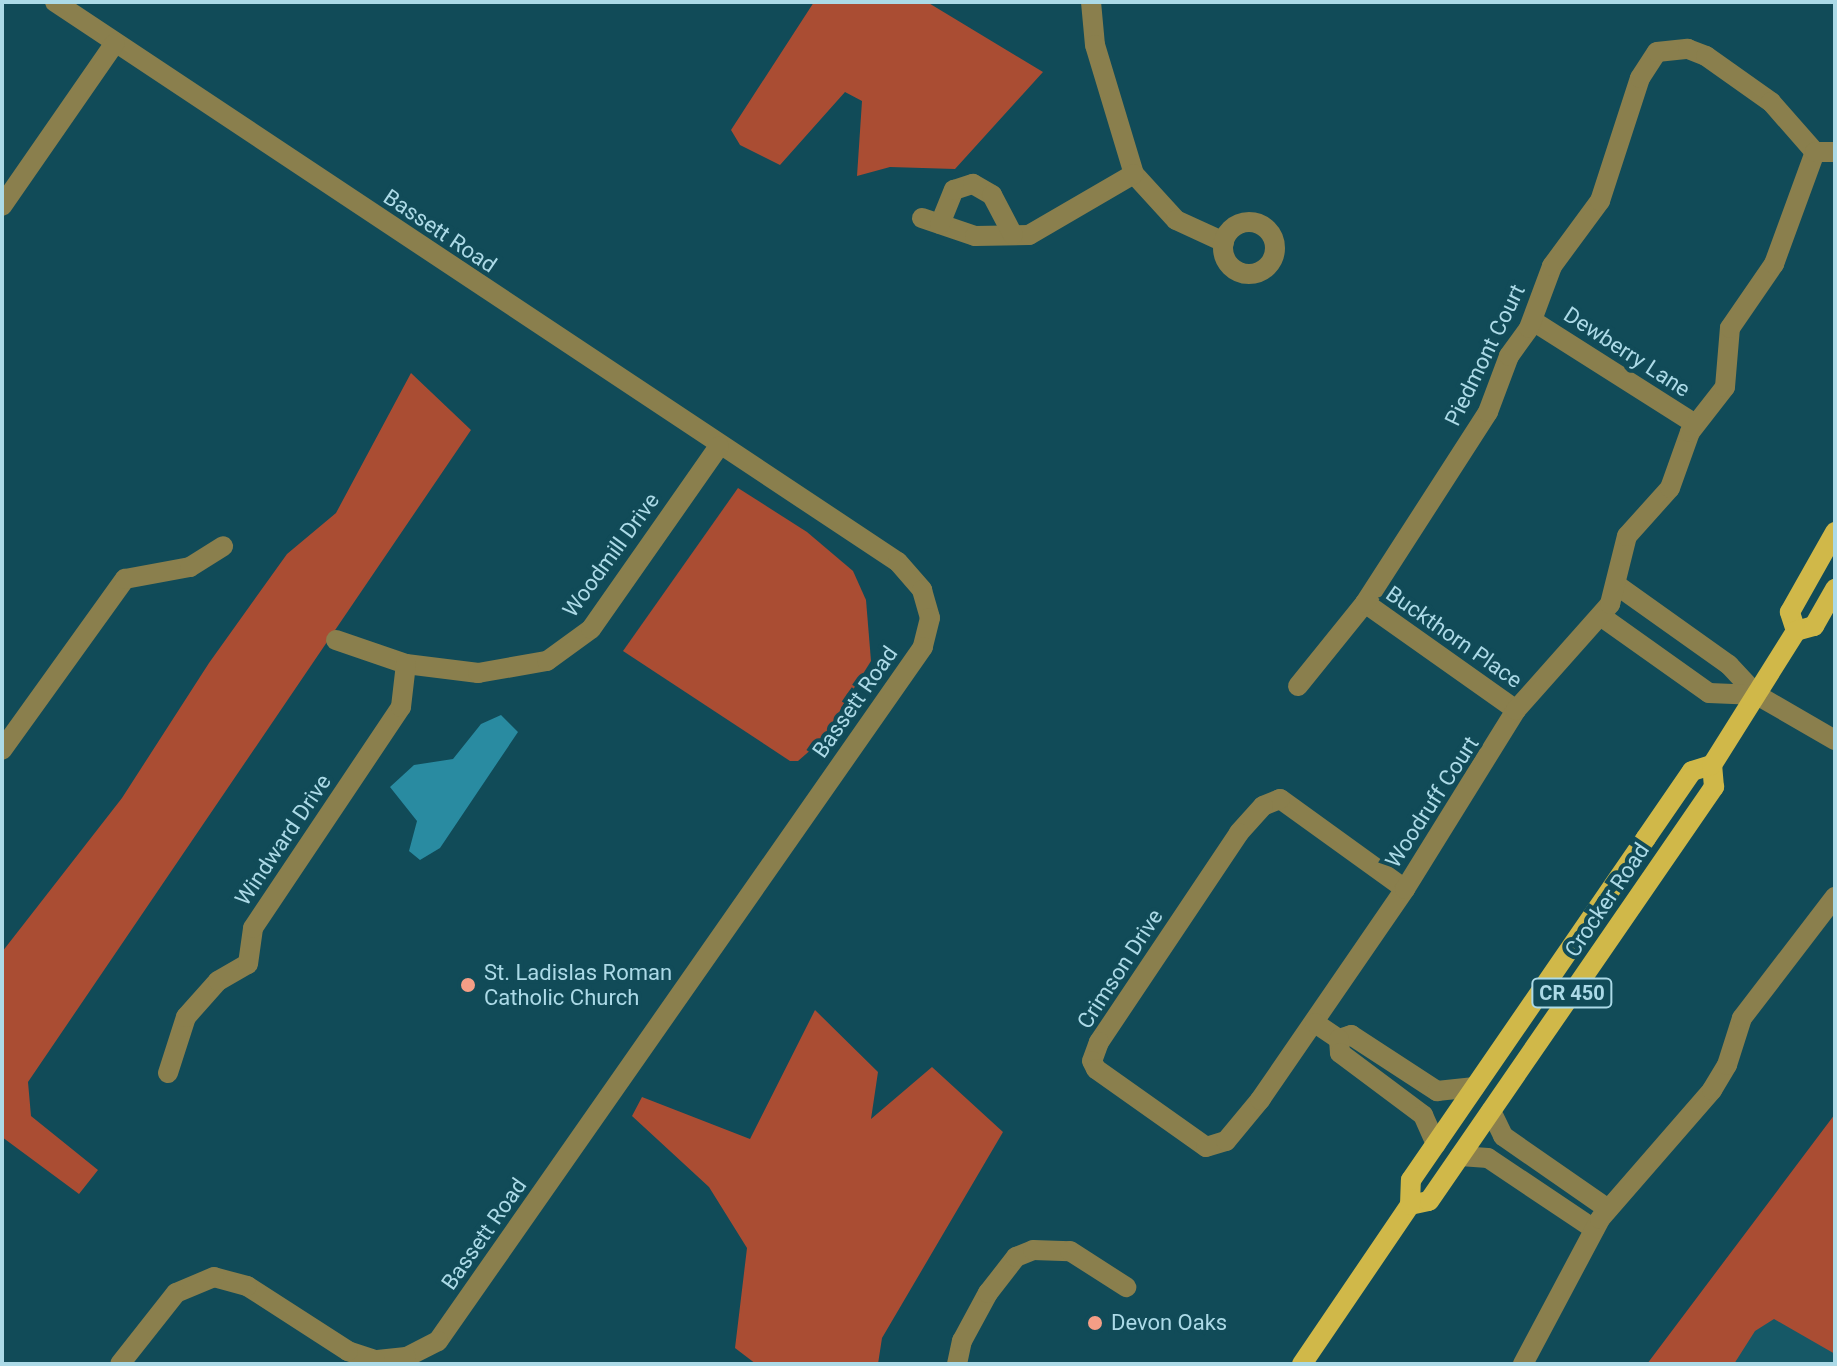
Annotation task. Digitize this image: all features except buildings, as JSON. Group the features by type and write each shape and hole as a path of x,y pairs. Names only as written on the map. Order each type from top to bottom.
{"main road":[{"name":"Crocker Road","path":"1796,631 1790,612 1835,532"},
{"name":"Crocker Road","path":"1410,1205 1427,1203 1460,1156 1714,787 1712,765 1796,631 1814,626 1835,589"},
{"name":"Crocker Road","path":"1302,1364 1410,1205 1407,1189 1475,1087 1692,771 1712,765"}],"street":[{"name":"Bassett Road","path":"55,2 719,446 898,562 922,590 930,618 923,647 438,1341 406,1357 375,1360 348,1351 247,1286 214,1277 176,1293 120,1364"},
{"path":"1091,2 1095,45 1134,174 1176,220 1224,242"},
{"path":"2,206 115,43"},
{"name":"Piedmont Court","path":"1298,686 1365,603 1488,412 1509,356 1533,321 1552,266 1600,201 1640,78 1657,52 1688,49 1771,102 1825,152"},
{"name":"Woodruff Court","path":"1315,1023 1405,889 1516,710 1602,617 1618,586 1627,536 1670,488 1695,424 1725,387 1730,328 1774,264 1825,152"},
{"path":"1013,235 997,202 973,184 954,190 931,221 975,236 1029,235 1134,174"},
{"name":"Dewberry Lane","path":"1533,321 1695,424"},
{"name":"Woodmill Drive","path":"336,640 406,664 504,673 565,652 591,629 719,446"},
{"path":"2,750 125,579 190,567 223,546"},
{"path":"1618,586 1729,665 1757,695 1835,740"},
{"name":"Buckthorn Place","path":"1365,603 1516,710"},
{"path":"1602,617 1709,693 1757,695"},
{"name":"Windward Drive","path":"168,1073 186,1017 218,981 248,964 253,928 401,707 406,664"},
{"name":"Crimson Drive","path":"1315,1023 1260,1100 1226,1141 1214,1146 1206,1147 1092,1061 1099,1042 1186,912 1263,806 1280,799 1405,889"},
{"path":"1523,1364 1594,1229 1712,1090 1727,1065 1742,1018 1835,897"},
{"path":"1315,1023 1339,1039"},
{"path":"1339,1039 1351,1035 1437,1091 1475,1087"},
{"path":"1339,1039 1340,1053 1423,1115 1436,1144"},
{"path":"1491,1111 1503,1136 1608,1209"},
{"path":"1460,1156 1495,1161 1594,1229"},
{"path":"957,1364 962,1341 988,1293 1016,1257 1033,1250 1070,1251 1126,1287"}],"shaded area":[{"path":"814,2 927,2 1043,72 955,169 890,167 857,176 862,101 845,92 780,165 740,145 731,130"},
{"path":"411,373 471,430 28,1082 31,1116 98,1170 79,1194 2,1137 2,952 122,798 209,663 287,554 336,513"},
{"path":"738,488 807,532 853,571 866,600 871,661 821,741 798,761 790,761 623,651"},
{"path":"501,715 518,732 440,848 420,860 409,851 417,821 390,787 414,765 453,759 481,724"},
{"path":"815,1010 878,1072 871,1119 932,1067 1003,1132 882,1338 878,1364 756,1364 735,1348 747,1248 709,1187 632,1116 642,1097 750,1139"},
{"path":"1835,1114 1835,1354 1774,1319 1755,1331 1734,1364 1647,1364"},
{"path":"1747,1283 1835,1338 1835,1364 1693,1364"}],"place":[{"name":"St. Ladislas Roman Catholic Church","path":"468,985"},
{"name":"Devon Oaks","path":"1095,1323"}]}
